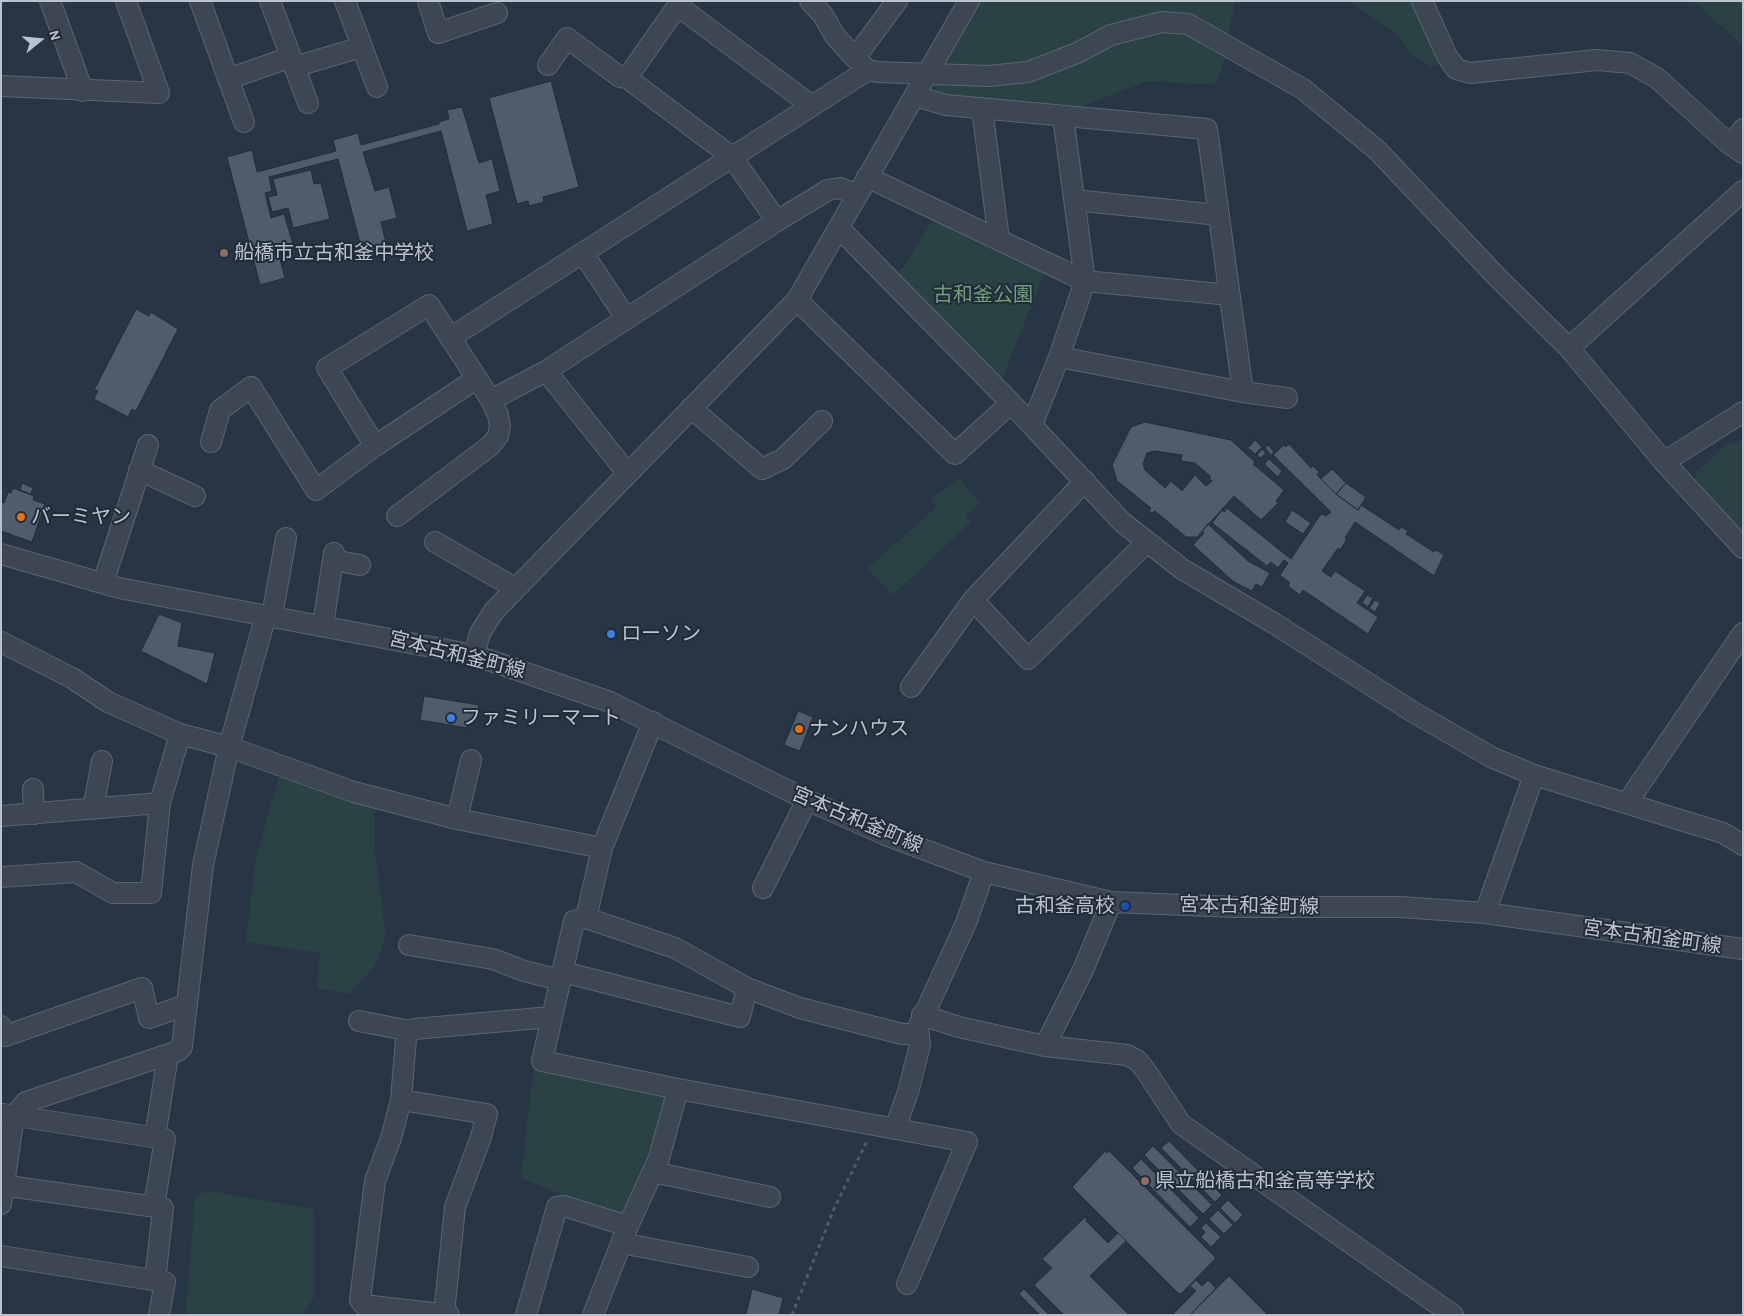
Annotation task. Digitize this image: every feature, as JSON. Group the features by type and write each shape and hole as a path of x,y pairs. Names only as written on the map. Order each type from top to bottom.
{"street":[{"path":"50,1 83,91"},
{"path":"3,80 83,91 159,93 126,1"},
{"path":"200,1 244,122"},
{"path":"270,1 308,103"},
{"path":"345,1 377,87"},
{"path":"428,1 438,33 496,13"},
{"path":"810,1 823,15 834,36 862,64 928,73 988,76 1028,72 1111,36 1162,22 1188,24 1303,89 1377,150 1498,278 1569,348 1664,462 1743,548"},
{"path":"450,338 812,106 862,64 897,1"},
{"path":"474,655 480,633 486,621 515,588 797,300 969,1"},
{"path":"1422,1 1447,56 1456,69 1470,73 1597,60 1630,63 1657,78 1739,143"},
{"path":"627,78 679,4 812,106"},
{"path":"548,65 567,38 620,77 627,78 732,157 776,221"},
{"path":"228,79 362,46"},
{"path":"915,96 946,105 1207,129 1244,392"},
{"path":"982,108 999,240"},
{"path":"1032,425 1059,356 1085,281 1063,116"},
{"path":"868,178 1085,281 1230,295"},
{"path":"491,400 546,371 776,221 828,190 840,188 857,195"},
{"path":"1569,348 1743,190"},
{"path":"1074,200 1219,215"},
{"path":"838,228 1011,403 1122,522 1182,569 1275,624 1412,712 1493,758 1534,775 1723,833 1743,845"},
{"path":"583,252 626,318"},
{"path":"797,300 955,454 1011,403"},
{"path":"375,446 327,368 429,305 491,400 498,415 500,426 498,436 490,446 397,516"},
{"path":"1059,356 1244,392 1287,398"},
{"path":"546,371 628,474"},
{"path":"212,442 220,410 250,388 316,490 375,446 476,379"},
{"path":"691,408 762,469 783,459 822,422"},
{"path":"1664,462 1743,412"},
{"path":"103,583 148,445"},
{"path":"140,470 195,496"},
{"path":"911,688 973,600 1084,481"},
{"path":"155,1281 163,1208 2,1192 8,1115 26,1102 168,1055 178,1051 182,1046 203,865 228,747 269,616 286,538"},
{"path":"435,542 515,588"},
{"path":"973,600 1028,659 1147,542"},
{"name":"宮本古和釜町線","path":"1,554 103,583 474,655 610,702 807,800 888,836 984,872 1111,902 1234,907 1401,908 1485,913 1743,949"},
{"path":"322,625 334,556 360,565"},
{"path":"1627,804 1743,633"},
{"path":"1,642 72,678 108,702 180,734 228,747 354,792 457,820 602,848"},
{"path":"586,918 602,848 653,722"},
{"path":"1,877 76,872 113,893 150,893 160,803 180,734"},
{"path":"457,820 471,760"},
{"path":"93,809 102,761"},
{"path":"1485,913 1534,775"},
{"path":"33,789 34,814"},
{"path":"763,888 807,800"},
{"path":"1,816 160,803"},
{"path":"908,1284 967,1142 678,1089 542,1061 550,1017 574,921 586,918 676,948 747,988 800,1008 902,1034 913,1034 966,923 984,872"},
{"path":"1045,1046 1084,968 1111,902"},
{"path":"408,945 493,959 524,971 561,976 740,1017 747,988"},
{"path":"1,1026 5,1036 142,988 149,1018 186,1005"},
{"path":"359,1022 410,1031 414,1029 550,1017"},
{"path":"920,1022 959,1027 1045,1046 1127,1055 1138,1061 1180,1124 1453,1315"},
{"path":"895,1129 908,1092 920,1045 920,1022"},
{"path":"410,1031 406,1039 400,1100 391,1138 375,1181 360,1300 364,1305 449,1315"},
{"path":"155,1137 168,1055"},
{"path":"593,1315 624,1234 660,1158 678,1089"},
{"path":"400,1100 487,1114 481,1137 455,1208 444,1314"},
{"path":"8,1115 165,1139 154,1206"},
{"path":"653,1172 770,1197"},
{"path":"526,1315 557,1207 564,1206 624,1234 748,1267"},
{"path":"1,1256 165,1282 159,1315"}],"path":[{"path":"792,1315 834,1209 874,1126"}],"green space":[{"path":"980,1 1235,1 1228,39 1228,52 1215,85 1148,81 1075,109 938,95 933,82"},
{"path":"1350,1 1418,1 1445,60 1431,67 1410,53 1397,35"},
{"path":"1694,1 1742,1 1743,46"},
{"name":"古和釜公園","path":"936,215 1044,273 1002,380 897,276"},
{"path":"1743,440 1743,534 1713,509 1694,474 1725,445"},
{"path":"960,480 981,503 966,514 971,522 893,595 867,569 936,507 930,498"},
{"path":"279,776 375,808 375,852 386,936 374,968 349,994 317,988 320,953 246,942 256,858"},
{"path":"534,1066 662,1092 667,1103 652,1156 622,1219 521,1178"},
{"path":"210,1191 314,1209 314,1297 302,1315 186,1315 195,1195"}],"building":[{"path":"551,81 579,187 543,197 544,202 529,206 528,201 517,204 489,98"},
{"path":"462,107 479,163 492,159 500,191 486,195 493,224 467,231 441,131 363,152 375,191 389,187 397,218 381,222 388,251 364,258 338,159 269,177 272,191 265,193 271,218 284,214 293,244 277,248 285,278 260,285 227,157 252,150 257,172 336,151 333,140 358,133 361,145 439,124 439,122 449,119 447,110"},
{"path":"311,170 314,184 321,183 330,219 293,228 288,208 272,212 268,197 277,195 273,179"},
{"path":"136,309 149,316 151,312 178,329 136,411 132,409 128,417 94,399 98,391 94,390"},
{"path":"1145,422 1231,440 1255,462 1253,464 1284,490 1276,501 1278,503 1261,520 1234,496 1197,537 1186,537 1155,511 1152,513 1149,511 1151,508 1117,481 1112,465 1131,427","holes":["1155,451 1182,455 1181,461 1195,463 1211,477 1209,479 1212,481 1206,486 1195,475 1182,491 1171,481 1165,488 1145,470 1143,464 1147,453"]},
{"path":"1255,440 1262,447 1255,454 1248,448"},
{"path":"1289,444 1311,468 1313,466 1319,472 1317,475 1337,495 1358,510 1361,505 1399,530 1401,527 1408,531 1406,534 1434,552 1436,550 1444,555 1434,576 1355,522 1340,550 1338,548 1322,571 1331,577 1335,571 1365,591 1357,603 1378,617 1368,634 1303,590 1300,595 1288,586 1290,583 1280,575 1288,563 1284,560 1278,568 1271,562 1267,566 1212,523 1222,510 1224,512 1227,508 1291,559 1321,514 1326,516 1331,512 1273,455 1284,445 1286,447"},
{"path":"1268,445 1274,452 1271,455 1265,448"},
{"path":"1262,449 1266,453 1261,458 1257,455"},
{"path":"1269,459 1282,471 1278,477 1264,464"},
{"path":"1332,469 1346,483 1336,494 1321,479"},
{"path":"22,483 33,488 31,494 20,490"},
{"path":"1346,483 1366,497 1358,510 1336,494"},
{"path":"13,488 34,496 33,500 45,504 32,542 1,531 1,502 4,503 8,492 11,493"},
{"path":"1292,510 1311,523 1303,534 1285,522"},
{"path":"1208,524 1248,561 1270,573 1262,587 1256,584 1252,591 1234,582 1193,545 1204,533 1202,531"},
{"path":"1367,595 1373,598 1368,607 1362,603"},
{"path":"1375,600 1380,603 1375,612 1369,608"},
{"path":"159,614 182,623 178,646 215,653 207,684 141,651"},
{"path":"424,696 479,705 477,722 469,720 467,728 420,720"},
{"path":"798,711 813,717 800,751 784,745"},
{"path":"1169,1141 1222,1195 1215,1202 1161,1148"},
{"path":"1153,1146 1212,1205 1203,1214 1144,1155"},
{"path":"1105,1151 1107,1153 1109,1151 1216,1258 1182,1293 1179,1294 1072,1187"},
{"path":"1141,1159 1199,1218 1190,1227 1132,1168"},
{"path":"1228,1200 1243,1215 1235,1223 1220,1208"},
{"path":"1218,1210 1233,1225 1224,1234 1209,1219"},
{"path":"1085,1217 1086,1221 1108,1243 1118,1233 1126,1241 1090,1276 1129,1315 1064,1315 1034,1285 1052,1268 1042,1259"},
{"path":"1206,1223 1221,1237 1211,1247 1201,1237 1205,1232 1201,1228"},
{"path":"1229,1276 1268,1315 1190,1315"},
{"path":"1196,1280 1202,1286 1208,1280 1216,1288 1190,1315 1172,1315 1196,1291 1190,1286"},
{"path":"752,1289 783,1298 779,1315 746,1315"},
{"path":"1024,1289 1049,1315 1040,1315 1019,1294"}],"place":[{"name":"船橋市立古和釜中学校","path":"224,253"},
{"name":"バーミヤン","path":"21,517"},
{"name":"ローソン","path":"611,634"},
{"name":"ファミリーマート","path":"451,718"},
{"name":"ナンハウス","path":"799,729"},
{"name":"古和釜高校","path":"1125,906"},
{"name":"県立船橋古和釜高等学校","path":"1145,1181"}]}
